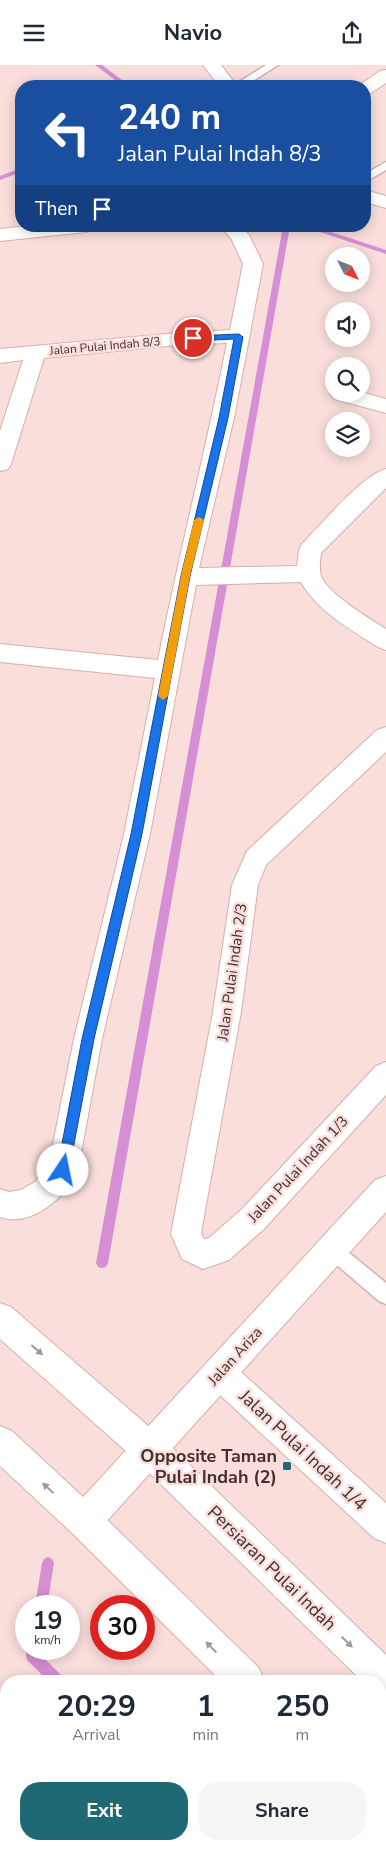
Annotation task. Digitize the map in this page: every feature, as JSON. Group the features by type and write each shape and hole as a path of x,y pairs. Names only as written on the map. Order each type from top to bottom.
{"street":[{"path":"212,65 223,80"},
{"path":"371,85 386,75"},
{"path":"371,198 386,202"},
{"path":"0,235 29,232"},
{"path":"0,1203 9,1206 25,1203 46,1192 63,1170 88,1039 137,834 168,670 190,576 254,264 236,232"},
{"name":"Jalan Pulai Indah 8/3","path":"0,356 178,339 239,337"},
{"path":"0,464 36,352"},
{"path":"370,402 386,406"},
{"path":"386,476 370,489 310,550 309,574 321,593 386,641"},
{"path":"190,576 309,574"},
{"path":"0,653 168,670"},
{"name":"Jalan Pulai Indah 2/3","path":"203,1254 192,1249 186,1234 228,1012 245,885 256,859 386,737"},
{"name":"Jalan Pulai Indah 1/3","path":"203,1254 218,1250 253,1219 386,1075"},
{"name":"Jalan Ariza","path":"84,1521 386,1191"},
{"name":"Persiaran Pulai Indah","path":"0,1318 149,1449 381,1675"},
{"name":"Jalan Pulai Indah 1/4","path":"220,1373 386,1526"},
{"path":"0,1443 84,1521 240,1675"}],"lane":[{"path":"248,80 274,65"},
{"path":"371,175 386,165"},
{"path":"331,1249 386,1295"}],"waterway":[{"path":"98,65 119,80"},
{"path":"0,178 15,172"},
{"path":"102,1263 286,232"},
{"path":"324,232 386,252"},
{"path":"43,1595 48,1563"},
{"path":"37,1660 51,1675"}],"slow traffic":[{"path":"163,696 186,576 199,520"}],"place":[{"name":"Opposite Taman Pulai Indah (2)","path":"287,1466"}],"route":[{"path":"63,1170 88,1039 137,834 186,576 223,418 239,337 193,338"}]}
